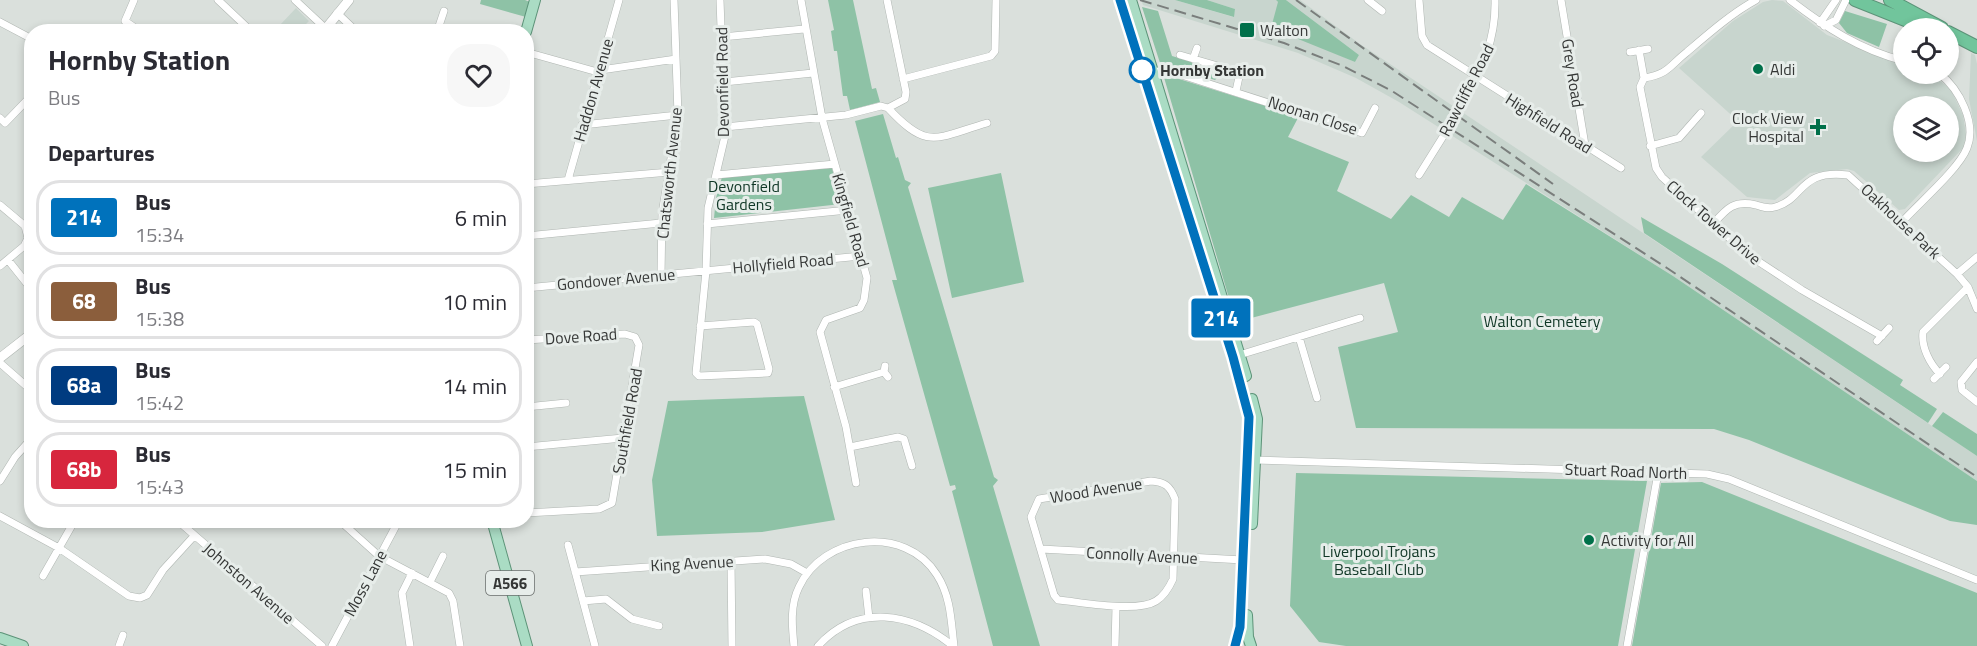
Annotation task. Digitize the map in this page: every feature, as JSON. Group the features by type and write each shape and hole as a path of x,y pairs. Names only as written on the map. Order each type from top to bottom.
{"highway":[{"path":"1855,0 1899,18"},
{"path":"1890,0 1923,18"},
{"path":"1959,38 1976,47"},
{"path":"1959,42 1976,47"}],"main road":[{"path":"528,24 535,0"},
{"path":"1128,0 1148,73 1257,419 1247,628 1251,646"},
{"path":"1235,646 1239,636 1249,417 1237,355"},
{"name":"A566","path":"494,528 527,646"},
{"path":"0,638 22,646"}],"street":[{"path":"129,24 125,21 134,0"},
{"path":"218,0 244,24"},
{"path":"295,0 319,24"},
{"path":"328,24 349,0"},
{"name":"Haddon Avenue","path":"568,180 619,0"},
{"name":"Chatsworth Avenue","path":"661,275 662,224 678,115 674,0"},
{"name":"Devonfield Road","path":"700,326 758,324 768,373 699,376 696,373 700,326 706,271 707,224 724,143 720,0"},
{"name":"Kingfield Road","path":"801,0 804,29 822,118 867,279 862,306 856,312 826,320 820,329 850,447 856,483"},
{"path":"725,127 850,114 884,107 905,99 903,79 886,0"},
{"path":"903,79 991,56 995,51 996,0"},
{"path":"1368,0 1382,11"},
{"name":"Highfield Road","path":"1419,0 1422,36 1427,45 1622,168"},
{"name":"Rawcliffe Road","path":"1419,175 1460,109 1492,45 1495,0"},
{"name":"Grey Road","path":"1561,0 1585,145"},
{"path":"1644,78 1661,75 1671,69 1685,53 1756,0"},
{"path":"1790,0 1822,24 1869,50 1893,58"},
{"path":"1822,24 1836,0"},
{"path":"1822,24 1836,20 1846,0"},
{"path":"1871,0 1905,18"},
{"path":"440,24 444,11"},
{"path":"337,14 348,24"},
{"path":"0,22 24,35"},
{"path":"722,37 804,29"},
{"path":"1193,59 1197,48"},
{"path":"1630,52 1648,48"},
{"name":"Clock Tower Drive","path":"1639,50 1644,78 1640,87 1650,146 1662,177 1747,254 1779,276 1880,338 1889,328"},
{"path":"534,54 587,70 676,59"},
{"path":"1180,55 1235,71 1239,79 1236,91"},
{"name":"Noonan Close","path":"1148,73 1166,70 1362,133 1375,108"},
{"path":"724,82 813,73"},
{"path":"1902,222 1960,160 1969,146 1968,121 1964,106 1951,84"},
{"path":"0,118 5,123 24,103"},
{"path":"884,107 905,127 920,136 934,138 987,123"},
{"path":"1650,146 1679,138 1701,112"},
{"path":"582,125 678,115"},
{"path":"716,175 835,164"},
{"path":"534,183 670,172"},
{"name":"Oakhouse Park","path":"1713,224 1732,205 1746,203 1766,208 1776,207 1809,179 1839,174 1853,177 1958,274 1968,287 1977,309"},
{"path":"0,205 24,225"},
{"path":"707,224 848,210"},
{"path":"534,235 662,224"},
{"path":"0,266 24,245"},
{"name":"Hollyfield Road","path":"706,271 861,256"},
{"path":"1958,274 1977,256"},
{"path":"8,260 24,280"},
{"name":"Gondover Avenue","path":"534,287 706,271"},
{"path":"1946,367 1937,376 1923,341 1923,332 1968,287"},
{"path":"1237,355 1360,318"},
{"name":"Dove Road","path":"534,340 625,334 635,337"},
{"name":"Southfield Road","path":"534,513 599,509 609,505 613,500 639,349 635,337"},
{"path":"1299,337 1317,398"},
{"path":"24,340 0,360 24,383"},
{"path":"1977,362 1961,382 1962,390 1977,402"},
{"path":"834,387 885,372"},
{"path":"534,406 566,404"},
{"path":"850,447 898,437 903,439 912,466"},
{"path":"534,446 623,438"},
{"path":"0,481 24,449"},
{"name":"Stuart Road North","path":"1255,460 1707,474 1729,479 1977,580"},
{"path":"1627,646 1658,472"},
{"name":"Wood Avenue","path":"1041,549 1031,518 1039,499 1162,482 1170,488 1175,500 1174,557"},
{"path":"0,516 59,548 134,598 147,596 163,570 194,536"},
{"path":"43,576 70,528"},
{"name":"Johnston Avenue","path":"186,528 322,646"},
{"path":"348,528 379,556 447,592 452,598 460,646"},
{"name":"Moss Lane","path":"332,646 395,528"},
{"path":"794,646 793,605 798,587 807,573 818,561 834,550 857,543 878,541 902,548 923,560 936,574 949,599 953,646"},
{"path":"568,545 595,646"},
{"path":"1041,549 1054,595 1058,600 1116,607 1154,603 1159,599 1173,579 1174,557"},
{"name":"Connolly Avenue","path":"1041,549 1243,560"},
{"path":"430,582 443,556"},
{"path":"731,561 732,646"},
{"name":"King Avenue","path":"575,572 731,561 778,561 797,566 807,573"},
{"path":"410,646 402,593 412,573"},
{"path":"866,591 869,618"},
{"path":"583,601 606,599 635,621 659,626"},
{"path":"1115,646 1116,607"},
{"path":"818,646 829,634 848,622 869,618 903,618 927,627 953,646"},
{"path":"119,646 123,635"}],"shaded area":[{"path":"1141,0 1175,0 1233,17 1235,9 1207,0 1276,0 1323,48 1355,62 1359,55 1286,0 1300,0 1360,44 1977,456 1977,481 1673,276 1399,102 1356,78 1298,53 1143,5"},
{"name":"Clock View Hospital","path":"1783,1 1827,35 1893,60 1893,84 1944,84 1950,88 1954,96 1893,96 1893,162 1950,162 1905,209 1899,210 1854,171 1847,169 1810,173 1775,200 1747,197 1701,157 1738,121 1679,68 1733,21 1763,2"},
{"path":"296,8 309,21 306,24 281,24"},
{"path":"1971,53 1975,55 1977,64 1977,141 1969,99"},
{"name":"Clock View Hospital","path":"1959,107 1963,115 1966,134 1964,147 1959,152"}],"green space":[{"path":"481,0 530,2 526,17 480,4"},
{"path":"828,0 853,0 872,89 876,88 880,102 850,110 847,96 843,96 837,51 834,51 831,31 834,30"},
{"path":"1175,0 1207,0 1235,9 1234,17"},
{"path":"1276,0 1286,0 1359,55 1355,62 1271,28 1278,2"},
{"path":"1142,7 1158,11 1172,56 1199,64 1217,78 1215,80 1160,63"},
{"path":"1845,11 1887,24 1879,47 1847,33 1839,23"},
{"name":"Walton Cemetery","path":"1163,74 1299,116 1288,137 1349,162 1337,191 1391,219 1411,195 1449,217 1462,197 1503,220 1526,184 1673,276 1977,481 1977,525 1950,521 1749,440 1714,429 1356,428 1338,347 1398,332 1384,283 1236,322"},
{"path":"883,114 896,158 898,157 905,180 911,183 908,187 994,477 998,480 993,486 1040,646 993,646 952,491 956,489 955,485 950,486 892,280 897,280 855,121"},
{"name":"Devonfield Gardens","path":"832,168 841,204 714,218 716,198 722,177"},
{"path":"1001,173 1024,282 952,298 928,188"},
{"path":"1641,217 1722,264 1903,380 1900,385 1937,409 1928,423 1644,233"},
{"path":"804,396 835,520 762,532 657,536 652,480 668,401"},
{"path":"1943,412 1977,434 1977,456 1932,426"},
{"name":"Liverpool Trojans Baseball Club","path":"1296,473 1647,481 1618,646 1346,646 1319,642 1290,606"},
{"path":"1702,482 1977,593 1977,646 1632,646 1661,483"}],"railway":[{"path":"1140,0 1284,43 1343,66 1392,91 1667,268 1977,477"},
{"path":"1296,0 1553,184"}],"bus line":[{"name":"214","path":"1120,0 1233,357 1249,417 1240,627 1235,646"}],"place":[{"name":"Walton","path":"1247,30"},
{"name":"Aldi","path":"1758,69"},
{"name":"Hornby Station","path":"1142,70"},
{"name":"Clock View Hospital","path":"1818,127"},
{"name":"Activity for All","path":"1589,540"}]}
